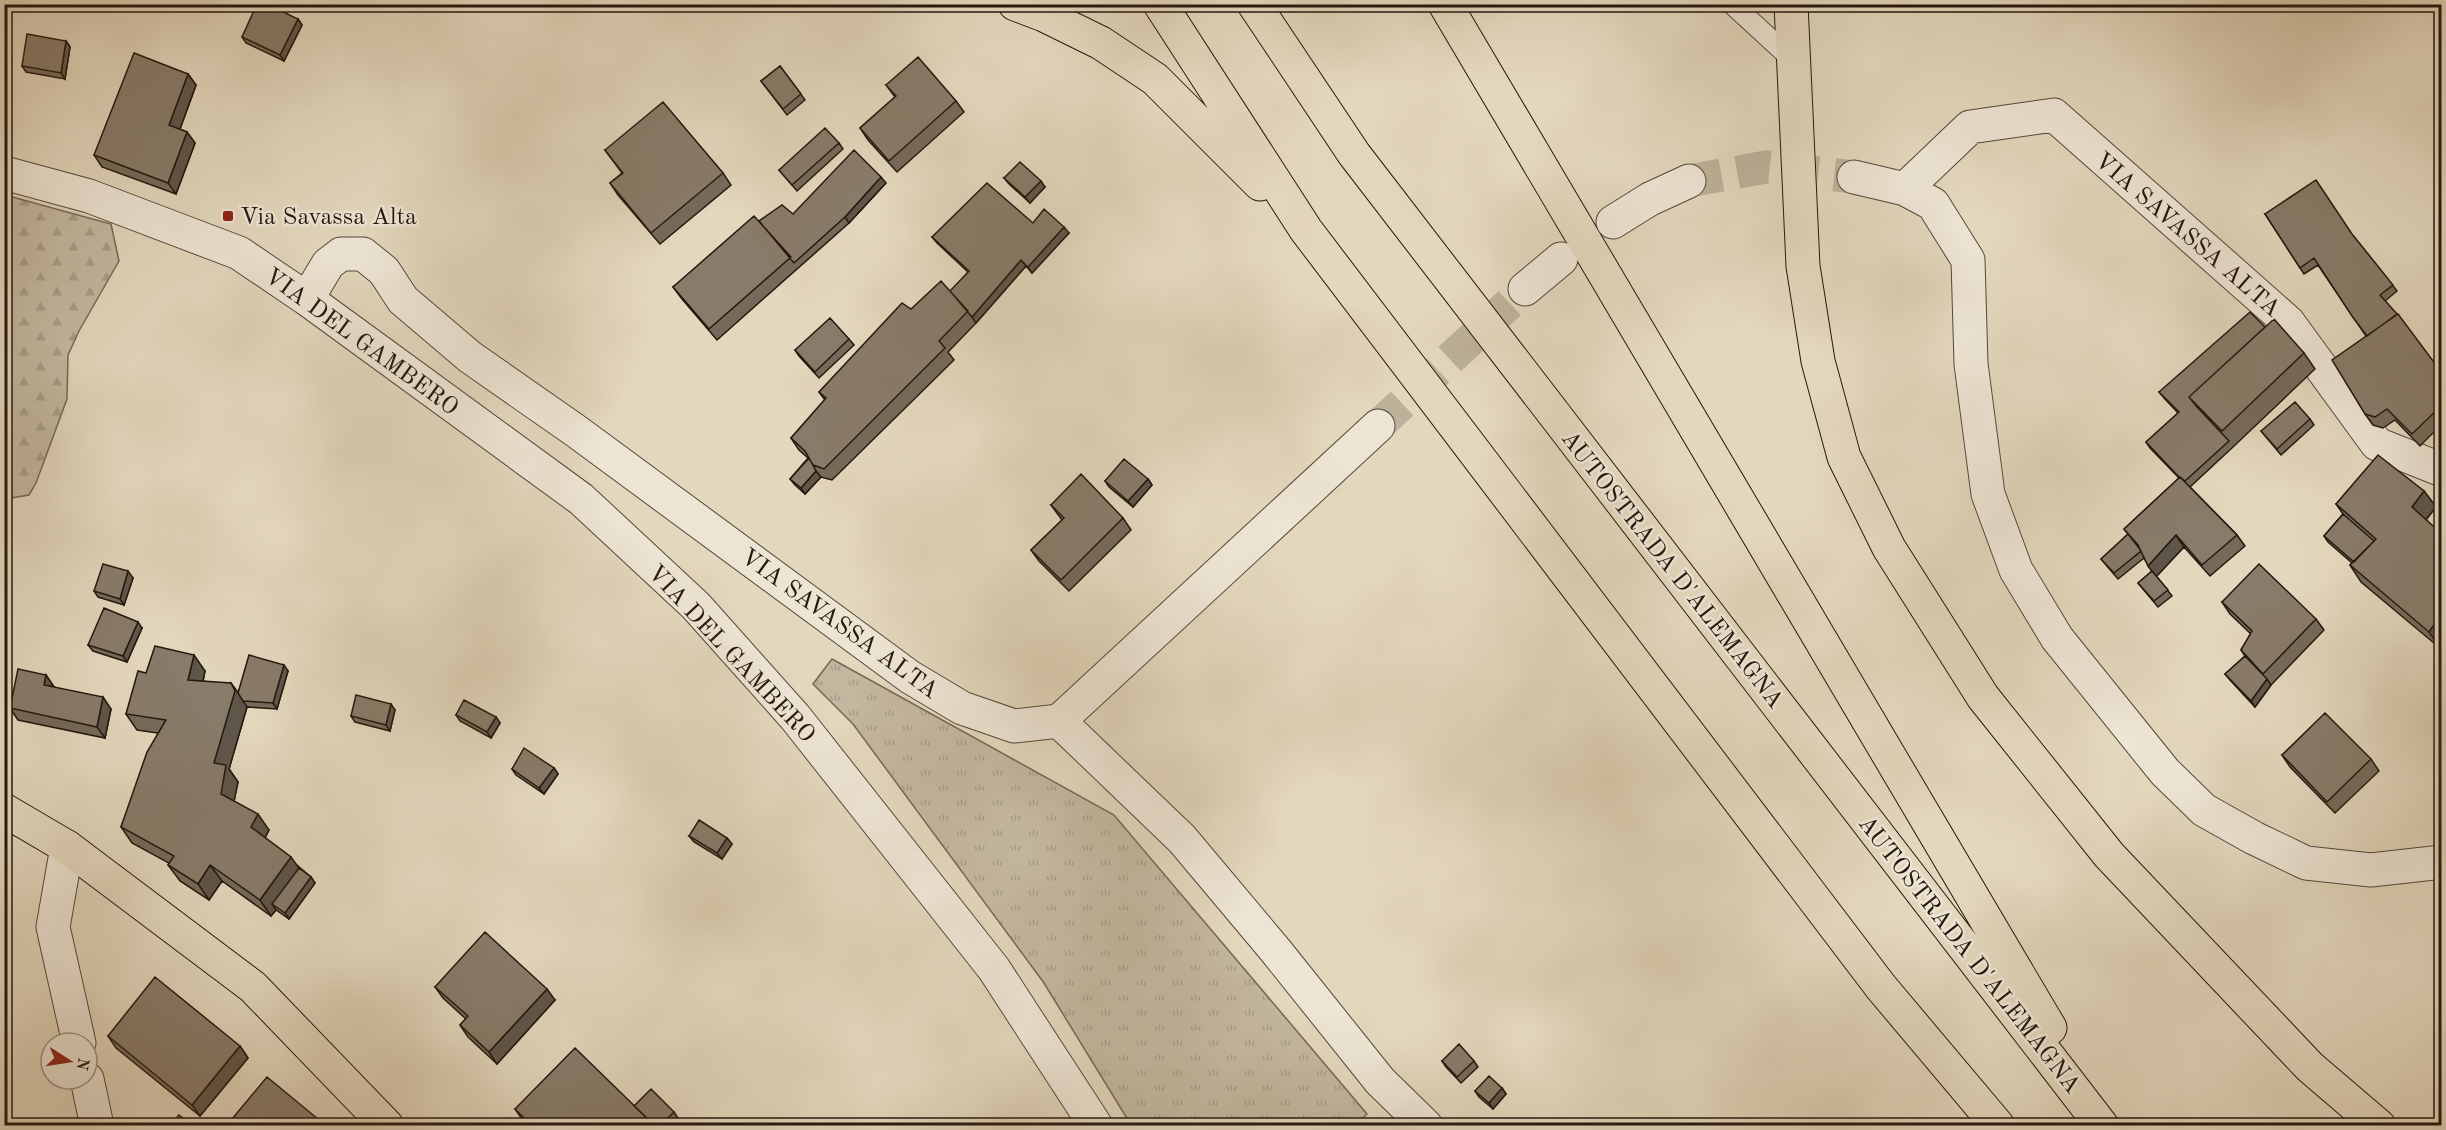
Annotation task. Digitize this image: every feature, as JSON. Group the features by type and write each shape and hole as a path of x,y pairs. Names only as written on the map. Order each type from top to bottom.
{"main road":[{"path":"1015,4 1044,15 1101,43 1155,79 1306,230"},
{"path":"1160,4 1306,230 1881,987 1998,1125"},
{"name":"AUTOSTRADA D'ALEMAGNA","path":"1254,4 1354,154 2102,1125"},
{"path":"1445,4 2107,1125"},
{"path":"1791,4 1803,266 1818,361 1844,457 1889,548 1983,697 2109,855 2310,1067 2379,1125"},
{"path":"4,810 67,847 253,987 387,1125"}],"street":[{"name":"VIA SAVASSA ALTA","path":"1905,189 1970,127 2054,116 2288,322 2377,444 2442,470"},
{"name":"VIA DEL GAMBERO","path":"4,173 89,196 238,253 307,299 581,499 696,606 795,717 994,969 1096,1125"},
{"path":"1854,177 1905,189 1933,204 1968,260 1971,364 1988,494 2016,570 2057,638 2165,772 2205,810 2254,838 2307,862 2371,870 2442,862"},
{"path":"1614,222 1650,199 1689,181"},
{"name":"VIA SAVASSA ALTA","path":"307,299 328,264 341,254 363,254 384,271 403,300 470,357 576,431 910,677 962,708 1014,726 1059,721"},
{"path":"1524,289 1561,259"},
{"path":"1378,426 1059,721 1182,839 1276,951 1380,1081 1426,1125"},
{"path":"67,847 53,927 76,1031"},
{"path":"90,1091 97,1125"}],"lane":[{"path":"1732,4 1794,61"}],"green space":[{"path":"5,195 111,224 119,261 68,355 67,399 36,483 29,495 5,499"},
{"path":"832,659 1114,815 1367,1114 1355,1125 1131,1125 1044,983 853,724 813,684"}],"building":[{"path":"257,4 267,4 298,19 280,55 242,37"},
{"path":"27,34 66,41 61,73 22,66"},
{"path":"134,53 188,74 169,125 187,132 168,183 94,155"},
{"path":"918,57 956,101 889,161 860,128 896,96 886,85"},
{"path":"780,66 801,94 783,109 761,81"},
{"path":"663,102 723,173 651,233 610,183 623,173 605,150"},
{"path":"825,128 839,143 792,185 779,170"},
{"path":"854,150 881,177 845,217 794,263 759,221 782,205 793,214"},
{"path":"1020,162 1041,181 1025,197 1004,178"},
{"path":"2316,180 2352,234 2393,285 2380,295 2397,314 2367,336 2314,258 2300,268 2265,214"},
{"path":"987,183 1033,223 1044,209 1064,227 1028,267 1021,260 972,317 950,291 969,271 932,237"},
{"path":"754,216 791,257 709,329 673,287"},
{"path":"941,281 968,311 939,341 945,348 824,469 813,465 805,451 791,438 826,398 819,392 902,303 911,309"},
{"path":"2250,312 2265,327 2189,397 2229,441 2185,481 2146,442 2179,412 2159,392"},
{"path":"2398,314 2442,373 2442,405 2412,434 2387,409 2375,417 2365,414 2332,360"},
{"path":"830,318 849,339 815,372 795,350"},
{"path":"2274,319 2304,353 2222,431 2189,397"},
{"path":"2295,402 2310,419 2277,449 2261,431"},
{"path":"2378,455 2424,491 2412,507 2442,534 2442,613 2429,632 2350,565 2376,539 2336,504"},
{"path":"809,458 816,471 801,488 790,479"},
{"path":"1124,459 1148,479 1128,501 1105,481"},
{"path":"1081,474 1123,518 1061,580 1031,550 1064,518 1051,505"},
{"path":"2180,477 2237,535 2202,565 2176,535 2148,566 2138,545 2124,529"},
{"path":"2343,514 2374,541 2354,562 2324,536"},
{"path":"2128,534 2141,551 2114,573 2101,559"},
{"path":"103,564 128,571 120,599 94,591"},
{"path":"2259,564 2316,619 2263,674 2241,650 2252,631 2222,602"},
{"path":"2152,571 2168,590 2154,601 2138,583"},
{"path":"104,608 138,622 123,656 88,645"},
{"path":"155,646 194,655 188,680 231,683 235,691 214,763 226,765 221,794 258,814 251,827 291,857 260,900 210,865 198,884 168,865 174,856 121,827 147,752 166,720 126,714 138,671 146,673"},
{"path":"249,655 284,665 273,703 243,701 238,693"},
{"path":"2245,656 2267,679 2251,701 2225,674"},
{"path":"18,669 46,675 44,685 103,697 97,727 10,708"},
{"path":"356,695 391,704 386,725 351,716"},
{"path":"464,700 496,717 487,732 456,715"},
{"path":"2325,713 2371,759 2327,802 2282,755"},
{"path":"524,748 554,768 539,788 512,769"},
{"path":"699,820 727,838 717,853 689,836"},
{"path":"299,868 311,877 285,913 272,904"},
{"path":"485,932 547,989 489,1052 460,1025 468,1016 435,987"},
{"path":"155,977 240,1046 192,1105 108,1036"},
{"path":"1459,1044 1474,1061 1457,1077 1442,1061"},
{"path":"575,1048 654,1125 531,1125 515,1109"},
{"path":"1489,1076 1502,1088 1489,1103 1475,1091"},
{"path":"267,1077 318,1119 313,1125 227,1125"},
{"path":"651,1089 674,1112 661,1125 654,1125 634,1106"},
{"path":"179,1115 193,1125 170,1125"}],"tunnel":[{"path":"1689,181 1766,167 1854,177"},
{"path":"1378,426 1525,289"}],"place":[{"name":"Via Savassa Alta","path":"228,216"}]}
